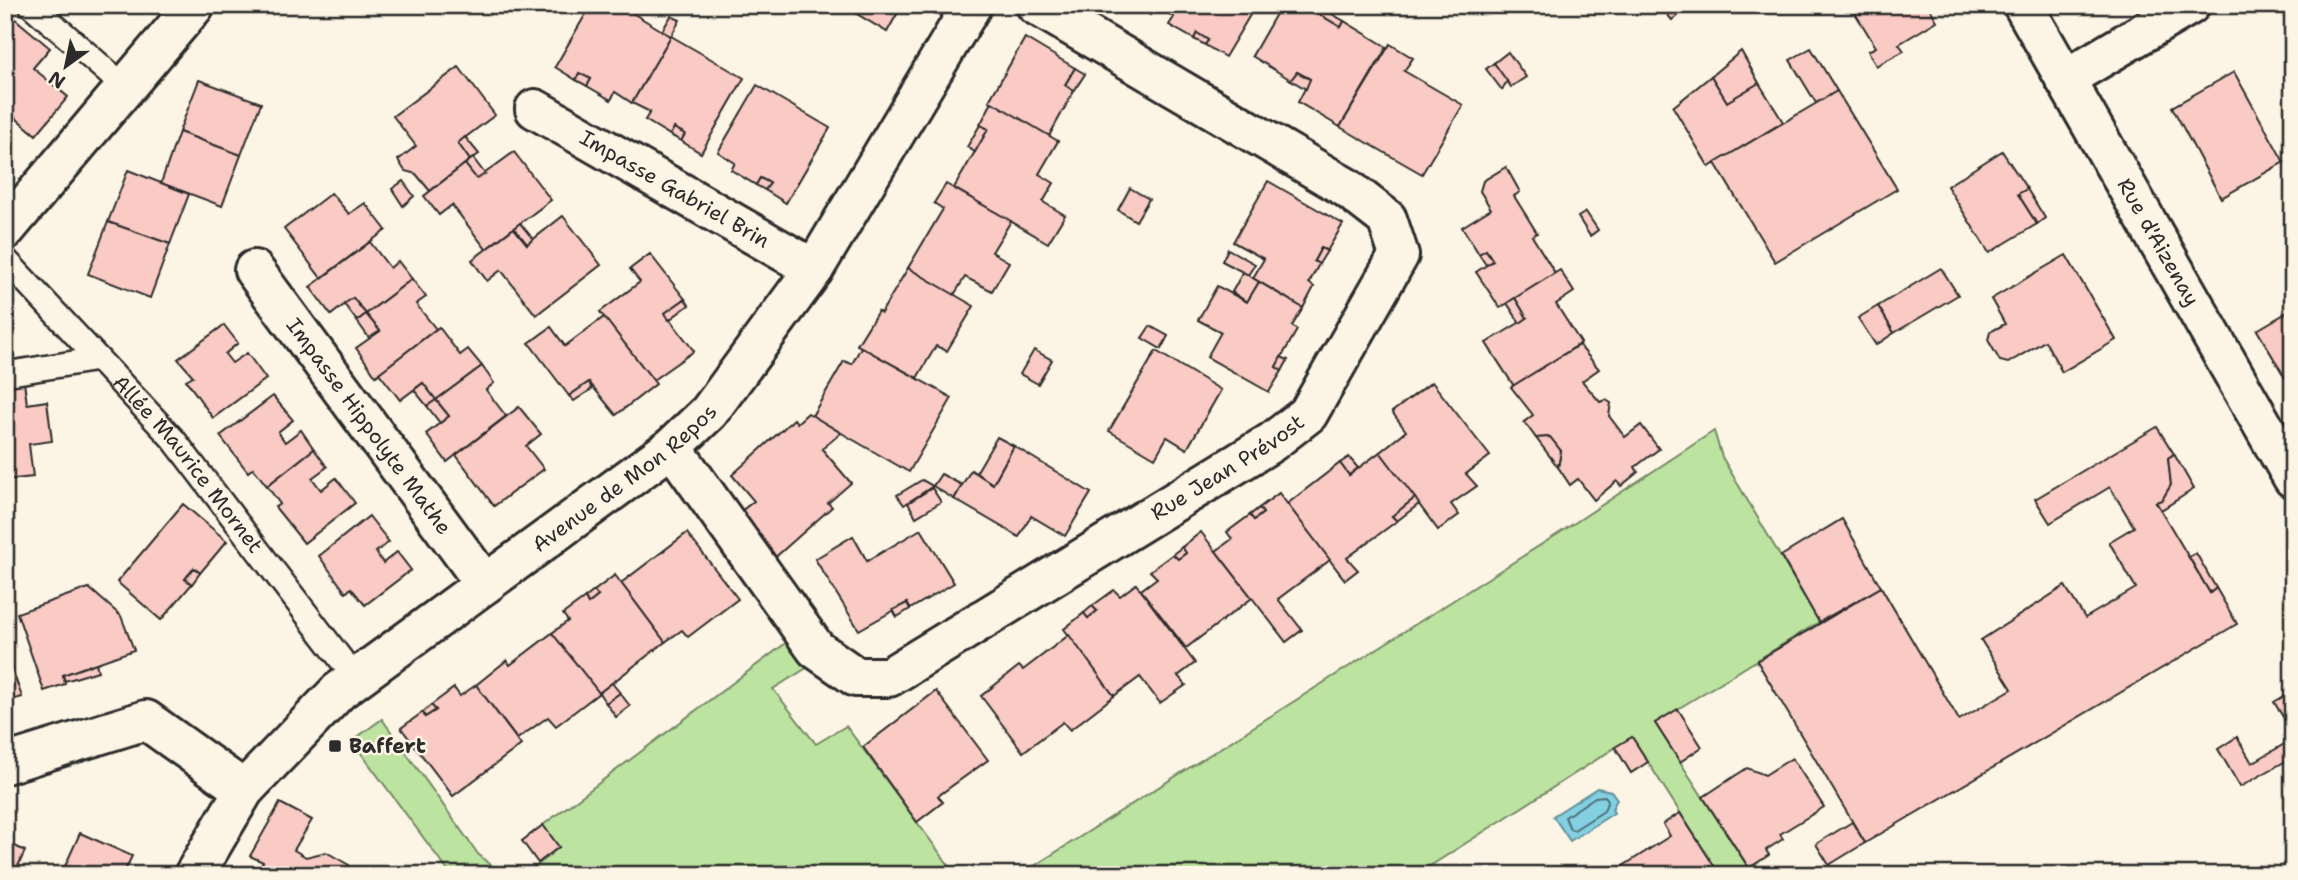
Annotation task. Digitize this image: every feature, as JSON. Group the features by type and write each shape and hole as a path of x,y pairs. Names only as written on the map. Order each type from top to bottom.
{"street":[{"path":"5,230 127,89 195,5"},
{"name":"Avenue de Mon Repos","path":"194,875 244,790 340,691 672,447 709,412 814,269 972,5"},
{"name":"Rue Jean Prévost","path":"672,447 816,649 856,677 889,677 1272,442 1308,414 1399,255 1387,219 1347,188 1036,5"},
{"name":"Rue d'Aizenay","path":"2023,5 2293,478"},
{"path":"2065,79 2190,5"},
{"name":"Impasse Gabriel Brin","path":"535,109 814,269"},
{"name":"Impasse Hippolyte Mathe","path":"254,270 485,584"},
{"path":"5,764 146,720 244,790"}],"lane":[{"path":"31,5 127,89"},
{"name":"Allée Maurice Mornet","path":"5,258 174,440 356,679"},
{"path":"5,374 98,359"}],"green space":[{"path":"1714,431 1722,457 1819,622 1655,723 1753,875 1720,875 1632,737 1416,875 1020,875 1561,532"},
{"path":"794,637 813,664 773,689 816,744 846,726 956,875 526,875 559,847 543,825"},
{"path":"382,719 478,854 503,875 451,875 352,741"}],"water":[{"path":"1597,788 1611,791 1617,799 1612,809 1614,813 1570,841 1553,816"}],"building":[{"path":"591,5 619,5 671,36 632,103 615,92 611,100 587,86 591,79 579,73 576,80 555,67"},
{"path":"842,5 902,5 887,32"},
{"path":"1133,5 1157,5 1150,15"},
{"path":"1256,5 1225,57 1205,45 1208,40 1197,33 1194,39 1169,25 1174,17 1156,6"},
{"path":"1281,5 1316,5 1312,10 1341,27 1344,21 1387,47 1340,127 1298,102 1310,79 1297,72 1291,80 1252,56"},
{"path":"1316,5 1344,21 1341,27 1312,10"},
{"path":"1659,5 1690,5 1672,20"},
{"path":"1850,5 1928,5 1937,21 1899,44 1904,51 1876,66 1868,51 1876,47"},
{"path":"671,16 680,20 671,36 662,31"},
{"path":"13,17 50,48 33,68 68,97 36,135 5,109 5,25"},
{"path":"1197,33 1208,40 1205,45 1194,39"},
{"path":"671,36 744,78 701,153 681,141 685,134 674,128 670,135 645,120 650,112 632,103"},
{"path":"1025,38 1075,68 1065,85 1074,91 1049,136 989,101"},
{"path":"1390,44 1413,58 1404,71 1463,105 1422,174 1340,127"},
{"path":"1811,48 1837,91 1816,103 1790,60"},
{"path":"1741,51 1759,83 1727,102 1711,76"},
{"path":"1508,52 1526,77 1511,87 1494,63"},
{"path":"1494,63 1507,81 1502,90 1486,69"},
{"path":"459,67 495,115 458,143 470,160 430,191 416,174 405,171 398,160 416,146 393,116"},
{"path":"1075,68 1085,74 1074,91 1065,85"},
{"path":"1297,72 1310,79 1306,89 1291,80"},
{"path":"2234,72 2284,162 2221,198 2172,107"},
{"path":"579,73 591,79 587,86 576,80"},
{"path":"1711,76 1727,102 1759,83 1783,122 1709,167 1673,107"},
{"path":"199,80 261,103 241,155 179,132"},
{"path":"757,85 830,128 786,203 765,190 770,183 760,178 756,185 731,170 735,163 718,152"},
{"path":"1837,91 1897,189 1775,262 1715,163"},
{"path":"992,102 1058,141 1039,174 1054,183 1043,202 1065,215 1048,243 954,188 988,129 980,125"},
{"path":"980,125 988,129 975,152 967,147"},
{"path":"674,128 685,134 681,141 670,135"},
{"path":"179,132 241,155 222,206 161,183"},
{"path":"465,137 479,154 470,160 458,143"},
{"path":"2002,151 2027,189 2018,194 2037,224 1989,253 1947,186"},
{"path":"514,152 551,200 486,249 452,205 439,215 424,196 465,164 477,179"},
{"path":"473,158 485,174 477,179 465,164"},
{"path":"1506,167 1520,192 1514,196 1537,233 1532,236 1555,273 1500,308 1476,272 1493,261 1486,250 1479,254 1462,227 1491,209 1480,191 1483,181"},
{"path":"128,170 189,194 170,244 108,222"},
{"path":"760,178 770,183 765,190 756,185"},
{"path":"403,181 414,196 403,206 392,189"},
{"path":"1268,181 1343,224 1327,251 1321,248 1314,261 1319,264 1309,283 1314,287 1303,308 1253,278 1264,259 1233,242"},
{"path":"946,184 1011,221 992,252 1009,262 992,291 965,277 954,295 908,268 943,209 934,203"},
{"path":"1130,188 1149,199 1136,221 1118,210"},
{"path":"2027,189 2045,218 2037,224 2018,194"},
{"path":"331,193 349,214 365,203 386,230 321,278 284,229"},
{"path":"1586,212 1598,230 1590,236 1578,217"},
{"path":"563,216 601,265 536,315 501,270 487,281 472,260 514,228 527,244"},
{"path":"108,222 170,244 150,298 88,274"},
{"path":"520,223 533,239 527,244 514,228"},
{"path":"370,242 390,268 398,261 412,279 366,314 353,298 331,315 310,287"},
{"path":"1321,248 1327,251 1319,264 1314,261"},
{"path":"1228,249 1255,264 1248,275 1222,261"},
{"path":"1486,250 1493,261 1486,265 1479,254"},
{"path":"650,254 685,299 665,313 694,351 653,380 600,312 640,282 630,269"},
{"path":"2066,255 2116,340 2062,372 2045,341 2008,363 2000,361 1988,340 1990,332 2005,324 1991,299"},
{"path":"908,268 974,306 947,351 936,346 917,378 857,345 878,311 881,313"},
{"path":"1941,268 1958,295 1894,333 1878,306"},
{"path":"1560,270 1574,292 1556,304 1581,343 1514,386 1486,343 1527,318 1515,298"},
{"path":"1243,272 1259,282 1247,302 1232,292"},
{"path":"412,279 426,297 416,304 436,329 376,376 356,348 380,331 366,314"},
{"path":"1259,282 1303,308 1292,326 1297,330 1276,367 1282,371 1269,392 1207,357 1221,332 1198,320 1217,286 1247,302"},
{"path":"353,298 366,314 357,321 344,304"},
{"path":"1515,298 1527,318 1520,323 1507,303"},
{"path":"685,299 689,305 669,320 665,313"},
{"path":"1878,306 1894,333 1876,345 1858,318"},
{"path":"2293,309 2293,391 2257,330"},
{"path":"366,314 380,331 369,338 357,321"},
{"path":"604,317 656,384 616,415 589,382 569,396 529,343 551,327 565,346"},
{"path":"224,325 238,343 225,354 232,363 247,353 266,379 213,418 186,380 193,376 178,359"},
{"path":"1150,326 1168,336 1161,349 1142,338"},
{"path":"439,327 460,355 468,349 482,366 436,400 423,383 400,400 379,373"},
{"path":"1579,345 1599,369 1582,381 1600,402 1606,400 1611,403 1609,416 1625,437 1641,425 1659,449 1635,467 1638,472 1621,486 1617,481 1594,500 1578,479 1570,485 1558,467 1561,451 1550,437 1536,438 1524,422 1533,415 1511,387"},
{"path":"861,347 952,398 909,472 812,416 844,361 852,364"},
{"path":"1034,350 1052,360 1038,384 1020,374"},
{"path":"1156,351 1221,390 1187,449 1167,437 1155,458 1109,431"},
{"path":"1281,357 1288,360 1282,371 1276,367"},
{"path":"482,366 494,383 486,390 506,416 447,462 426,434 449,416 436,400"},
{"path":"24,382 27,404 47,401 52,441 29,444 33,477 5,480 5,384"},
{"path":"589,382 592,389 574,401 569,396"},
{"path":"1432,382 1490,456 1466,474 1477,486 1451,504 1459,515 1438,530 1380,452 1406,431 1392,412"},
{"path":"423,383 436,400 427,406 414,390"},
{"path":"273,396 293,420 278,432 285,442 301,430 314,449 267,486 253,468 248,472 220,436"},
{"path":"436,400 449,416 440,423 427,406"},
{"path":"519,407 541,434 526,446 544,469 494,506 456,455"},
{"path":"808,413 841,433 822,449 851,483 828,503 832,507 771,561 736,515 754,501 732,475 794,419 797,423"},
{"path":"2157,427 2174,454 2168,458 2171,485 2162,500 2156,502 2210,593 2216,588 2237,624 1865,843 1757,661 1881,587 1959,720 2012,689 1981,640 2065,586 2085,618 2136,588 2109,542 2134,527 2110,487 2050,523 2035,499"},
{"path":"997,437 1014,446 993,484 976,473"},
{"path":"1550,437 1561,451 1558,467 1536,438"},
{"path":"1014,446 1091,493 1065,536 1031,516 1019,537 954,499 971,470 993,484"},
{"path":"314,449 327,467 312,478 321,490 336,478 355,503 304,543 275,507 280,504 267,486"},
{"path":"1380,452 1415,498 1392,516 1397,521 1347,558 1358,570 1345,580 1287,504 1340,463 1349,475"},
{"path":"2174,454 2194,489 2161,510 2156,502 2162,500 2171,485 2168,458"},
{"path":"1349,457 1358,468 1349,475 1340,463"},
{"path":"941,474 962,485 954,499 933,486"},
{"path":"922,480 933,486 904,505 897,495"},
{"path":"932,488 941,502 916,517 908,503"},
{"path":"1279,493 1330,560 1278,599 1302,630 1286,642 1216,551 1232,539 1227,532 1250,515 1254,520 1263,513 1259,508"},
{"path":"1415,498 1419,504 1397,521 1392,516"},
{"path":"183,504 227,541 200,573 194,568 185,579 192,584 161,620 117,582"},
{"path":"1259,508 1263,513 1254,520 1250,515"},
{"path":"369,516 389,542 376,552 383,563 397,552 411,570 365,605 351,588 346,593 319,556"},
{"path":"1842,519 1881,587 1819,622 1781,556"},
{"path":"921,529 954,583 910,609 907,603 859,630 815,559 853,536 867,561"},
{"path":"1201,532 1252,598 1186,648 1141,590 1157,578 1150,571 1173,554 1178,559 1186,553 1182,547"},
{"path":"687,533 738,599 688,637 682,630 665,642 621,583"},
{"path":"1182,547 1186,553 1178,559 1173,554"},
{"path":"2196,553 2216,588 2210,593 2189,557"},
{"path":"194,568 200,573 192,584 185,579"},
{"path":"615,575 665,642 599,693 552,633 568,621 563,614 585,598 588,604 598,596 594,591"},
{"path":"1136,584 1195,663 1178,676 1186,685 1160,703 1140,677 1114,696 1064,629 1084,613 1088,618 1097,611 1092,606 1114,590 1120,596"},
{"path":"89,588 121,616 134,650 63,675 65,684 44,691 17,613"},
{"path":"594,591 598,596 588,604 585,598"},
{"path":"907,603 910,609 897,617 893,610"},
{"path":"1092,606 1097,611 1088,618 1084,613"},
{"path":"552,633 599,693 556,726 548,717 517,739 476,685 507,660 510,665"},
{"path":"1069,635 1114,696 1070,730 1063,722 1023,752 981,696 1019,666 1023,670"},
{"path":"5,649 22,697 5,702"},
{"path":"96,663 98,671 65,681 63,675"},
{"path":"612,683 620,693 606,703 599,693"},
{"path":"476,685 521,745 453,796 401,728 423,712 425,717 436,710 431,705 454,688 460,696"},
{"path":"936,691 988,760 938,796 943,802 917,822 863,747"},
{"path":"2293,691 2293,729 2291,730 2274,702"},
{"path":"620,693 630,706 616,717 606,703"},
{"path":"431,705 436,710 425,717 423,712"},
{"path":"1678,709 1702,747 1680,762 1655,723"},
{"path":"1632,737 1648,762 1631,773 1615,747"},
{"path":"2237,737 2252,763 2293,739 2293,757 2240,787 2218,749"},
{"path":"1792,758 1824,807 1780,834 1783,839 1766,850 1769,855 1749,868 1703,797 1747,768 1765,775"},
{"path":"280,803 312,820 294,850 306,857 326,852 349,865 350,875 257,875 263,862 250,856"},
{"path":"1680,813 1718,872 1714,875 1609,875 1670,836 1663,824"},
{"path":"5,821 12,824 5,837"},
{"path":"1852,822 1865,843 1829,865 1816,844"},
{"path":"543,825 559,847 538,863 522,841"},
{"path":"80,833 132,856 123,875 61,875"},
{"path":"5,841 25,851 14,875 5,875"}],"place":[{"name":"Baffert","path":"335,746"}]}
